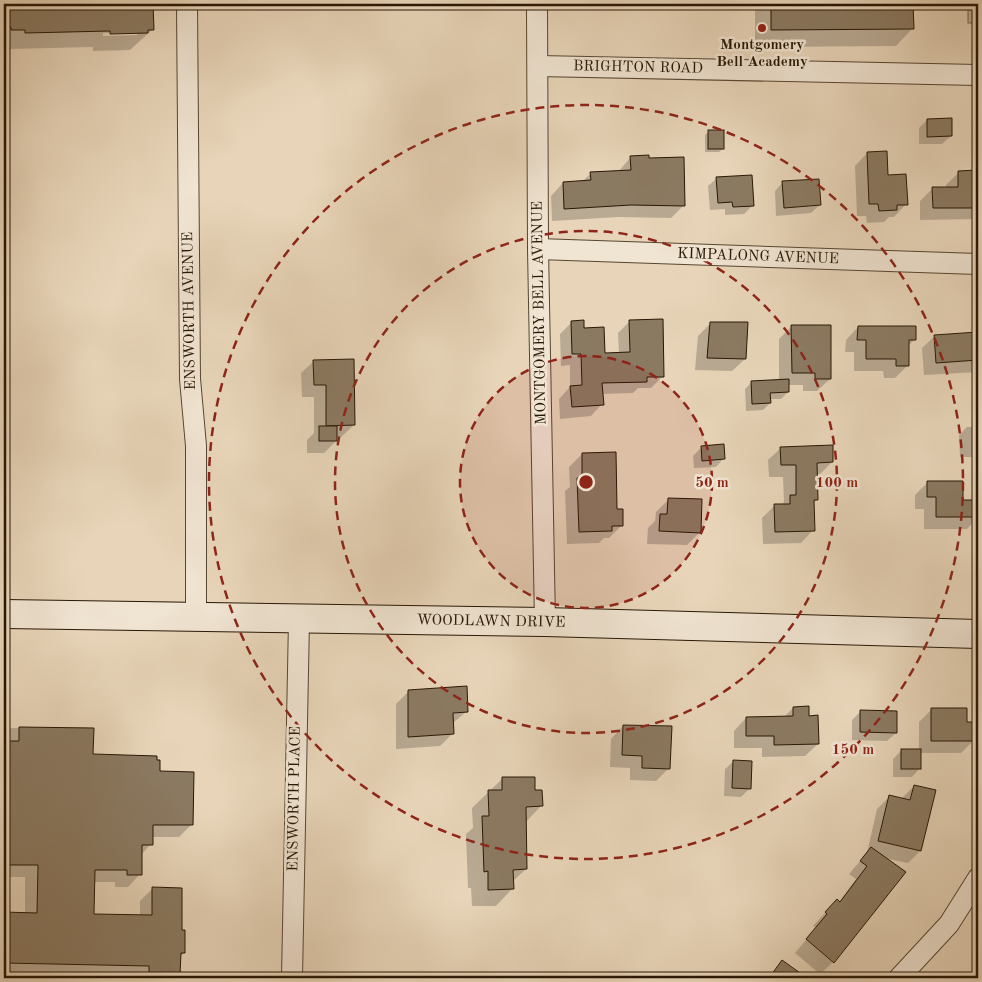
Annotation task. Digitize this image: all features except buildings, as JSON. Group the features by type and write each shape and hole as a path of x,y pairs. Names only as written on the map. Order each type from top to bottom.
{"main road":[{"name":"WOODLAWN DRIVE","path":"4,614 298,620 545,622 978,634"}],"street":[{"name":"ENSWORTH AVENUE","path":"186,4 190,379 196,446 196,617"},
{"name":"MONTGOMERY BELL AVENUE","path":"537,4 538,249 545,622"},
{"name":"BRIGHTON ROAD","path":"538,66 978,75"},
{"name":"KIMPALONG AVENUE","path":"538,249 978,264"},
{"name":"ENSWORTH PLACE","path":"292,978 298,620"},
{"path":"899,978 949,924 978,878"}],"shaded area":[{"path":"968,4 978,4 978,23 968,23"}],"place":[{"name":"Montgomery Bell Academy","path":"762,28"}]}
